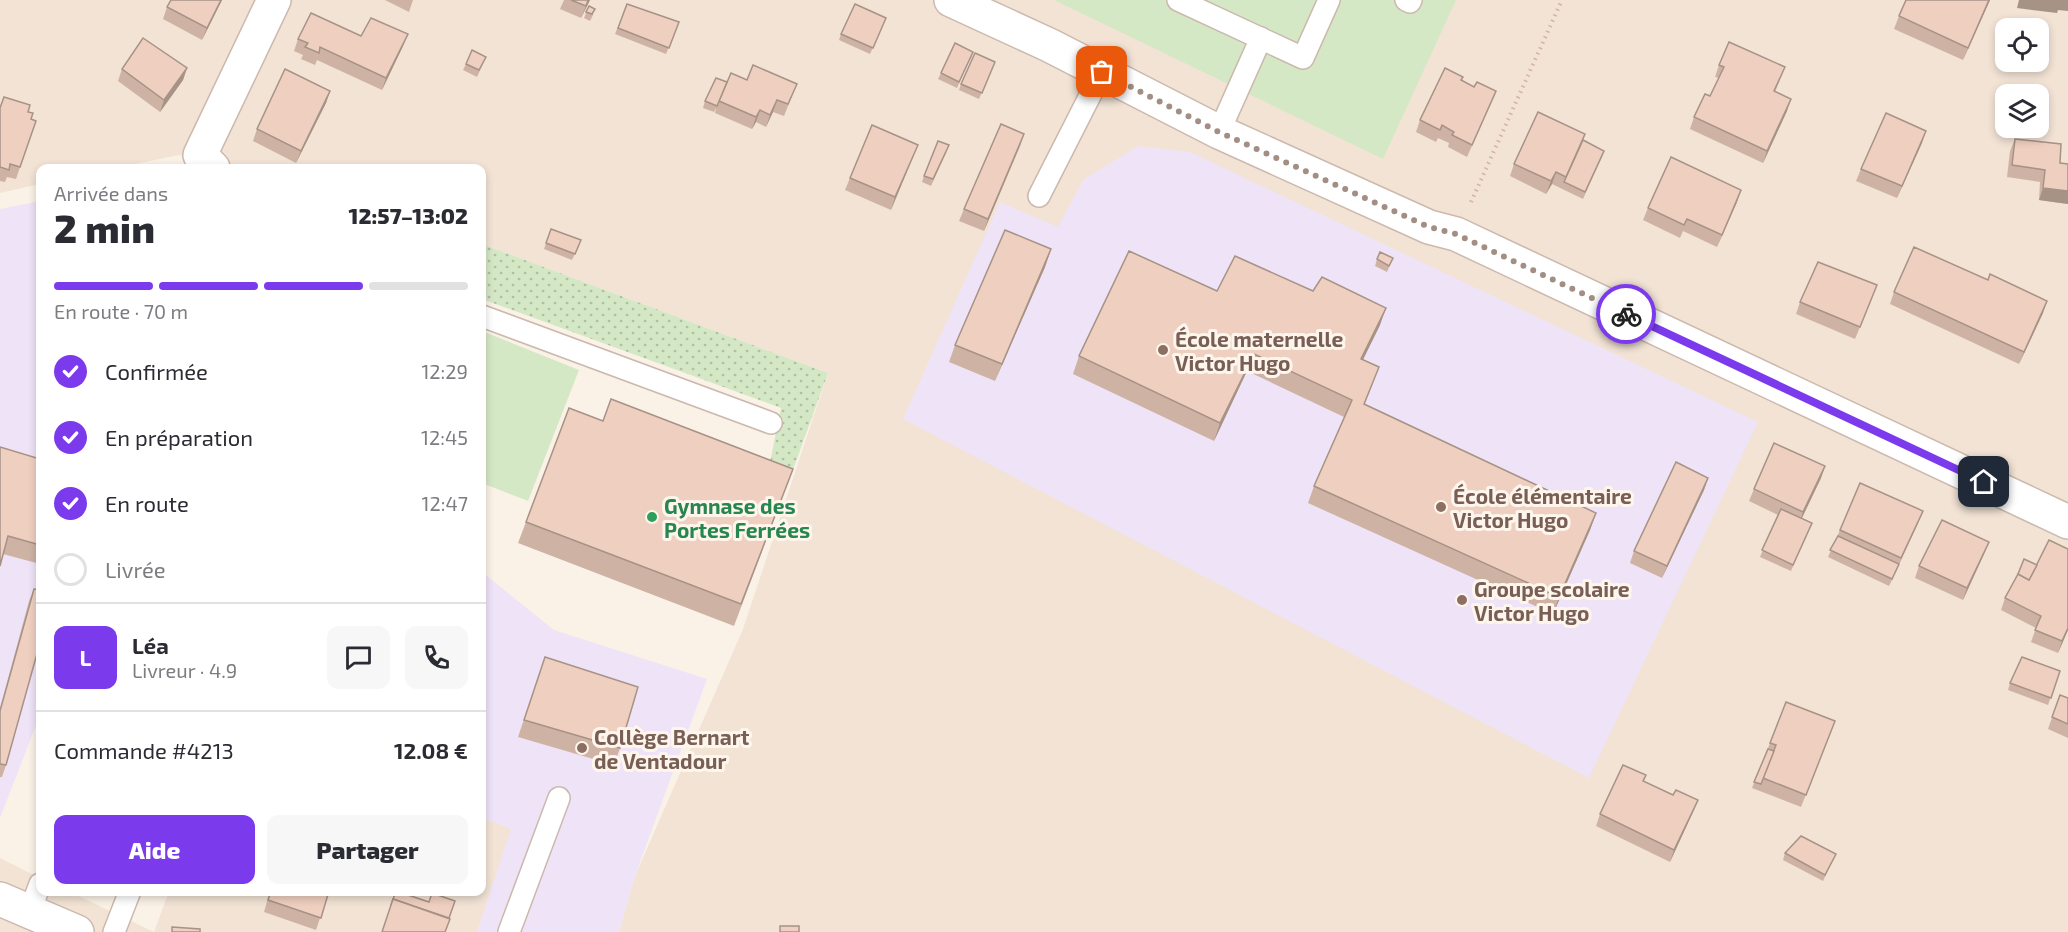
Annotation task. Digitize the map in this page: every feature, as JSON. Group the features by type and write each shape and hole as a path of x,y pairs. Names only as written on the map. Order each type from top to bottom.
{"street":[{"path":"209,164 200,155 274,0"},
{"path":"951,0 1049,45 1219,132 1429,227 1456,234 2068,522"},
{"path":"0,899 35,897 66,930"}],"lane":[{"path":"1178,0 1303,58 1329,0"},
{"path":"1406,0 1410,2 1411,0"},
{"path":"1219,132 1261,38"},
{"path":"1040,196 1102,72"},
{"path":"486,317 771,423"},
{"path":"509,932 560,798"},
{"path":"114,932 128,896"}],"path":[{"path":"1456,234 1562,0"}],"shaded area":[{"path":"0,0 2068,0 2068,932 619,932 635,876 743,629 828,373 486,245 486,164 219,164 179,155 135,164 36,164 36,185 0,193"},
{"name":"Groupe scolaire Victor Hugo","path":"1138,146 1190,152 1758,422 1589,778 903,419 1000,202 1058,227 1083,180"},
{"path":"36,202 36,725 0,818 0,209"},
{"name":"Collège Bernart de Ventadour","path":"486,575 554,630 707,679 635,876 619,932 477,932 511,829 486,820"},
{"path":"486,819 512,829 477,932 154,932 167,896 486,896"},
{"path":"0,858 36,876 36,896 78,896 154,932 0,932"}],"green space":[{"path":"1054,0 1456,0 1383,159"},
{"path":"486,245 828,373 786,489 766,482 781,408 486,300"},
{"path":"486,333 579,370 528,501 486,485"}],"building":[{"path":"171,0 221,0 207,28 167,7"},
{"path":"571,0 588,0 586,6"},
{"path":"1906,0 1989,0 1968,48 1899,16"},
{"path":"627,4 679,22 669,48 618,28"},
{"path":"855,4 886,18 873,48 841,34"},
{"path":"589,6 595,9 592,14 586,12"},
{"path":"311,13 361,36 371,18 408,34 386,78 320,47 319,53 305,47 308,43 298,39"},
{"path":"143,38 187,68 164,100 122,69"},
{"path":"1729,42 1785,67 1774,91 1791,99 1767,151 1694,117 1705,94 1710,96 1724,67 1719,65"},
{"path":"955,43 973,52 959,82 941,73"},
{"path":"472,50 486,57 479,70 466,64"},
{"path":"975,53 995,62 982,93 961,84"},
{"path":"753,65 797,84 788,104 777,100 770,115 760,110 756,117 719,101 731,73 747,80"},
{"path":"1445,68 1463,77 1461,80 1474,87 1477,82 1496,91 1472,145 1452,135 1454,132 1442,125 1440,130 1420,120"},
{"path":"285,69 330,91 301,151 257,129"},
{"path":"716,78 727,82 717,106 705,101"},
{"path":"4,97 30,105 28,112 33,113 31,119 36,121 20,167 10,164 9,170 0,167 0,108"},
{"path":"1538,112 1585,134 1566,177 1556,172 1551,181 1514,164"},
{"path":"1886,113 1926,131 1902,186 1861,169"},
{"path":"1001,124 1024,134 988,219 964,209"},
{"path":"872,125 918,145 895,197 850,178"},
{"path":"2015,139 2061,144 2060,163 2068,164 2068,191 2043,188 2045,170 2012,165"},
{"path":"1583,140 1604,151 1585,192 1564,182"},
{"path":"938,141 949,145 933,179 924,176"},
{"path":"1671,157 1741,190 1722,235 1687,219 1684,225 1648,208"},
{"path":"551,229 581,240 575,254 546,243"},
{"path":"1005,230 1051,249 1002,364 955,345"},
{"path":"1914,247 1988,280 1990,274 2047,301 2024,352 1894,292"},
{"path":"1129,251 1217,291 1235,256 1313,291 1322,277 1386,308 1361,359 1379,367 1364,404 1596,513 1559,597 1314,486 1352,400 1254,354 1220,423 1079,356"},
{"path":"1380,252 1393,258 1389,266 1377,259"},
{"path":"1818,262 1877,285 1860,327 1800,302"},
{"name":"Gymnase des Portes Ferrées","path":"611,399 793,469 741,604 526,522 569,408 603,421"},
{"path":"1774,443 1825,466 1803,512 1754,489"},
{"path":"0,447 36,458 36,544 8,536 0,566"},
{"path":"1676,462 1708,478 1667,566 1634,551"},
{"path":"1860,483 1923,511 1901,558 1840,530"},
{"path":"1781,509 1812,523 1793,565 1762,550"},
{"path":"1942,520 1989,542 1967,588 1919,566"},
{"path":"1838,536 1899,564 1892,579 1830,550"},
{"path":"2049,540 2068,549 2068,628 2062,641 2035,630 2041,616 2005,598 2018,574 2029,580"},
{"path":"2024,559 2037,565 2029,580 2018,574"},
{"path":"34,589 36,589 36,657 6,765 0,764 0,711"},
{"path":"545,657 638,687 620,748 524,720"},
{"path":"2022,657 2060,671 2051,698 2010,683"},
{"path":"2060,695 2068,698 2068,724 2052,717"},
{"path":"1786,702 1835,721 1806,795 1763,778 1776,745 1770,743"},
{"path":"1768,749 1774,751 1761,784 1754,782"},
{"path":"1623,765 1646,775 1643,781 1673,795 1676,790 1698,800 1674,850 1600,814"},
{"path":"1801,836 1836,854 1825,875 1785,853"},
{"path":"269,896 328,896 321,918 268,900"},
{"path":"394,896 411,896 429,902 431,896 441,896 455,901 449,918 393,899"},
{"path":"393,899 450,919 445,932 382,932"},
{"path":"780,926 799,926 799,932 780,932"},
{"path":"172,927 200,929 200,932 172,932"}],"way so far":[{"path":"1102,72 1219,132 1429,227 1456,234 1626,314"}],"place":[{"name":"École maternelle Victor Hugo","path":"1163,350"},
{"name":"École élémentaire Victor Hugo","path":"1441,507"},
{"name":"Gymnase des Portes Ferrées","path":"652,517"},
{"name":"Groupe scolaire Victor Hugo","path":"1462,600"},
{"name":"Collège Bernart de Ventadour","path":"582,748"}],"route":[{"path":"1626,314 1984,482"}]}
